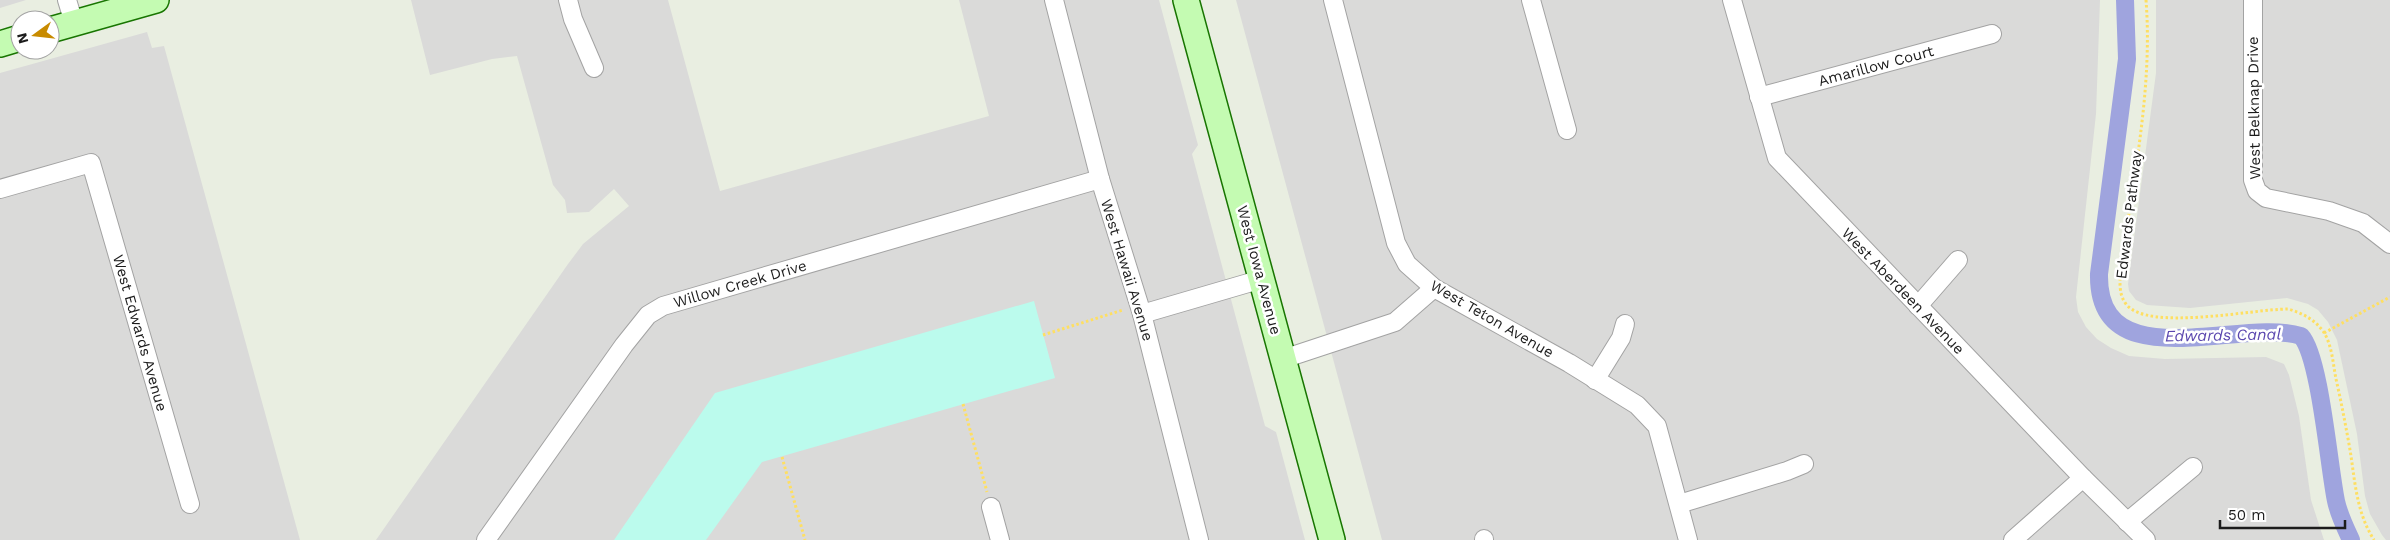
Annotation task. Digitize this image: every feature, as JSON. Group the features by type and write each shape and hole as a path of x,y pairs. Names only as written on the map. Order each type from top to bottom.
{"street":[{"path":"60,21 71,11 156,0"},
{"path":"568,0 573,19 594,68"},
{"name":"West Hawaii Avenue","path":"1054,0 1100,179 1141,310 1199,540"},
{"name":"West Iowa Avenue","path":"1186,0 1332,540"},
{"name":"West Teton Avenue","path":"1333,0 1396,243 1407,264 1434,288 1637,405 1657,426 1688,540"},
{"path":"1531,0 1567,130"},
{"name":"West Aberdeen Avenue","path":"1732,0 1777,158 2083,478 2146,540"},
{"name":"West Belknap Drive","path":"2253,0 2253,180 2257,191 2266,198 2329,211 2363,223 2390,244"},
{"name":"Amarillow Court","path":"1759,97 1992,34"},
{"name":"West Edwards Avenue","path":"0,189 91,162 190,504"},
{"name":"Willow Creek Drive","path":"486,540 624,345 648,315 663,306 1100,179"},
{"path":"1918,306 1958,260"},
{"path":"1141,310 1262,279"},
{"path":"1283,359 1395,322 1434,288"},
{"path":"1596,380 1622,338 1625,324"},
{"path":"1678,504 1787,471 1804,464"},
{"path":"2127,522 2193,467"},
{"path":"2013,540 2083,478"},
{"path":"991,507 1000,540"}],"path":[{"name":"Edwards Pathway","path":"2146,0 2148,56 2145,94 2120,274 2122,298 2127,305 2138,313 2156,318 2176,319 2288,309 2303,313 2316,323 2324,333 2332,355 2349,445 2357,501 2362,518 2374,540"},
{"path":"2324,333 2390,297"},
{"path":"1042,335 1141,310"},
{"path":"962,404 991,507"},
{"path":"782,457 805,540"}],"shaded area":[{"path":"0,0 26,0 0,8"},
{"path":"411,0 668,0 720,191 989,116 959,0 1159,0 1198,145 1192,154 1265,426 1276,432 1305,540 376,540 583,244 629,206 614,189 589,212 567,213 565,200 553,185 517,56 492,59 430,75"},
{"path":"1236,0 2100,0 2096,114 2076,297 2078,312 2086,327 2097,339 2129,356 2165,359 2266,357 2284,364 2289,375 2299,416 2311,500 2324,540 1382,540"},
{"path":"2156,0 2390,0 2390,540 2386,540 2382,535 2370,514 2365,496 2357,434 2337,340 2328,322 2318,310 2308,304 2287,298 2190,308 2147,305 2136,300 2129,291 2128,284 2156,73"},
{"path":"147,32 152,48 164,46 300,540 0,540 0,73 47,60 60,60 60,56"},
{"path":"1034,301 1055,378 762,462 706,540 614,540 715,393"}],"waterway":[{"name":"Edwards Canal","path":"2125,0 2127,59 2099,274 2105,307 2121,326 2146,336 2177,338 2275,332 2301,336 2308,347 2319,388 2337,506 2351,540"}]}
